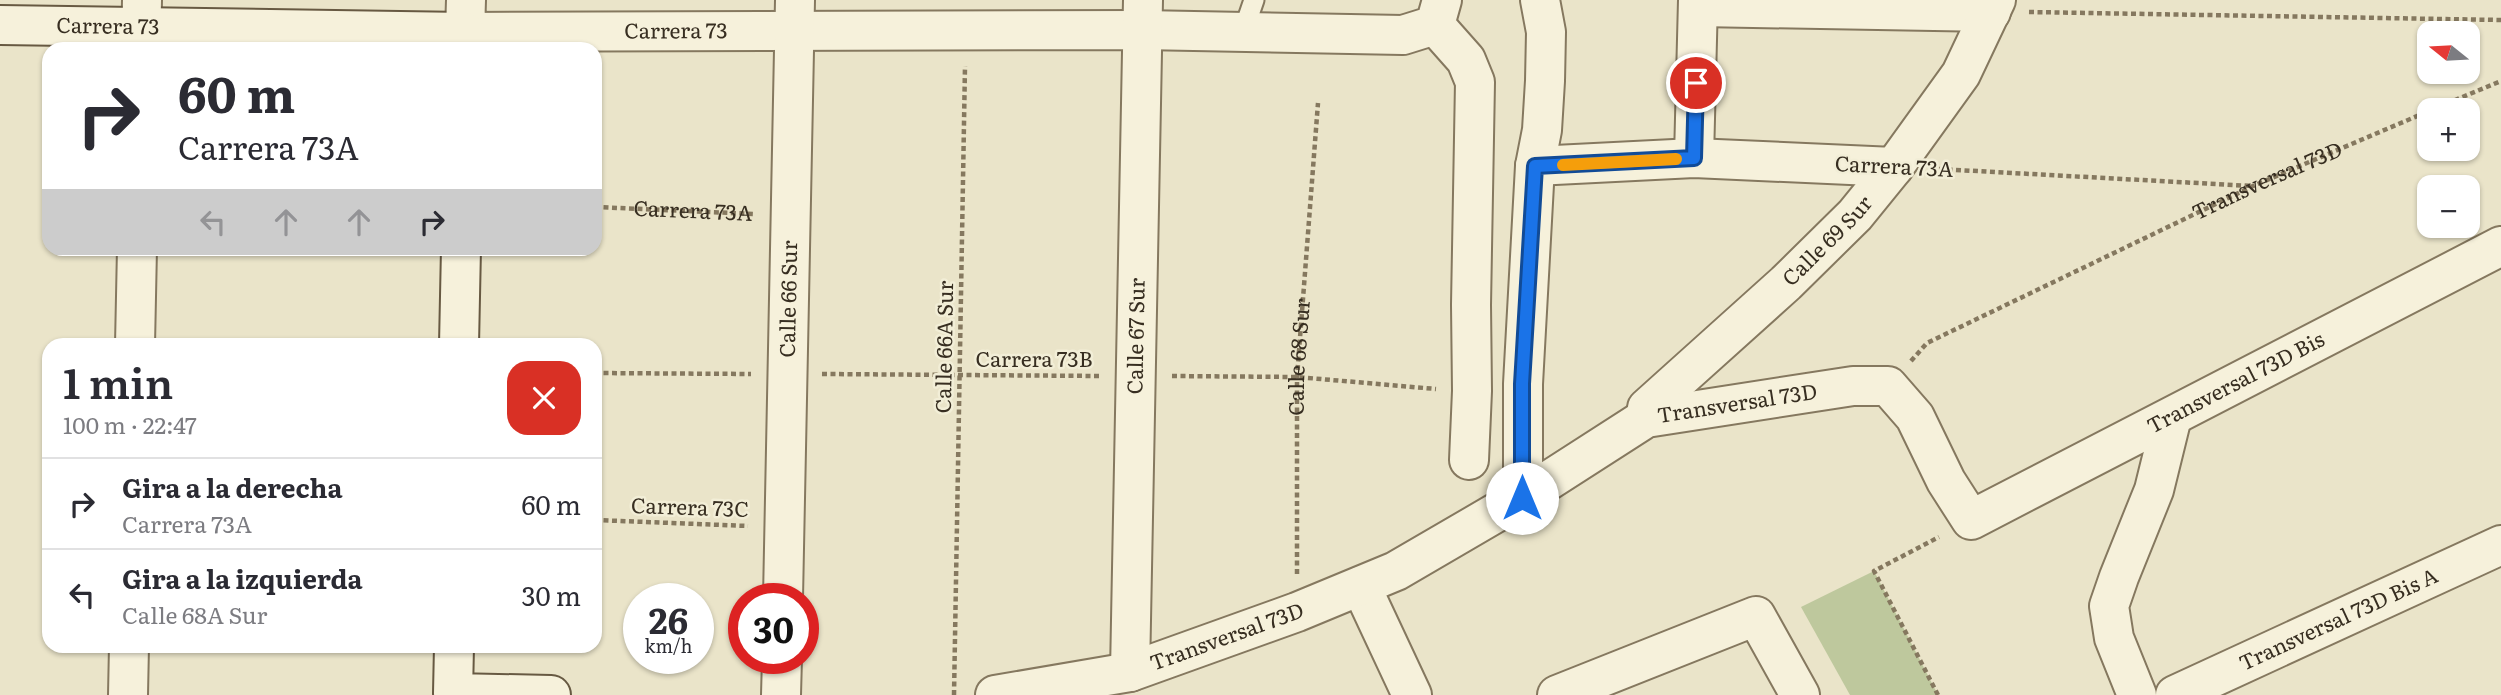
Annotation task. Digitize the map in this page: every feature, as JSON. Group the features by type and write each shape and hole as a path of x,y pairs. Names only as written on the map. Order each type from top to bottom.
{"street":[{"path":"1522,498 1522,384 1535,166 1542,130 1545,81 1546,32 1540,0"},
{"path":"1694,158 1699,4 1993,6"},
{"name":"Calle 69 Sur","path":"1646,418 1647,408 1786,283 1855,215 1894,167 1961,74 1993,6"},
{"path":"1438,12 1466,60 1475,82 1469,460"},
{"name":"Carrera 73","path":"0,25 466,27 795,15 966,30 1142,15 1248,16 1403,35 1438,12"},
{"name":"Calle 66 Sur","path":"783,583 795,15"},
{"name":"Calle 67 Sur","path":"1130,672 1142,15"},
{"name":"Carrera 73A","path":"1535,166 1694,158 1894,167"},
{"name":"Transversal 73D Bis","path":"1971,520 2501,246"},
{"path":"135,338 137,256"},
{"path":"459,338 461,256"},
{"name":"Transversal 73D","path":"995,695 1130,672 1361,586 1396,571 1522,498 1646,418 1853,386 1888,386"},
{"path":"1888,386 1914,417 1945,481 1971,520"},
{"path":"2137,695 2114,638 2109,607 2154,490 2172,417"},
{"name":"Transversal 73D Bis A","path":"2175,695 2501,545"},
{"path":"1361,586 1412,695"},
{"path":"1557,695 1756,616 1800,695"},
{"path":"128,695 129,653"},
{"path":"454,653 453,694 551,695"},
{"path":"781,695 782,674"}],"path":[{"path":"1993,6 2501,20"},
{"name":"Calle 66A Sur","path":"954,695 966,30"},
{"name":"Transversal 73D","path":"2461,98 2501,81"},
{"name":"Calle 68 Sur","path":"1297,612 1297,377 1318,103"},
{"name":"Transversal 73D","path":"1888,386 1927,343 2252,186 2417,116"},
{"name":"Carrera 73A","path":"1894,167 2252,186"},
{"name":"Carrera 73A","path":"602,207 790,216"},
{"name":"Carrera 73B","path":"602,373 1297,377 1472,391"},
{"name":"Carrera 73C","path":"602,520 783,527"},
{"path":"1938,695 1874,571 1971,520"}],"green space":[{"path":"1874,571 1938,695 1850,695 1801,607"}],"slow traffic":[{"path":"1563,165 1676,159"}],"route":[{"path":"1522,498 1522,384 1535,166 1694,158 1696,83"}]}
